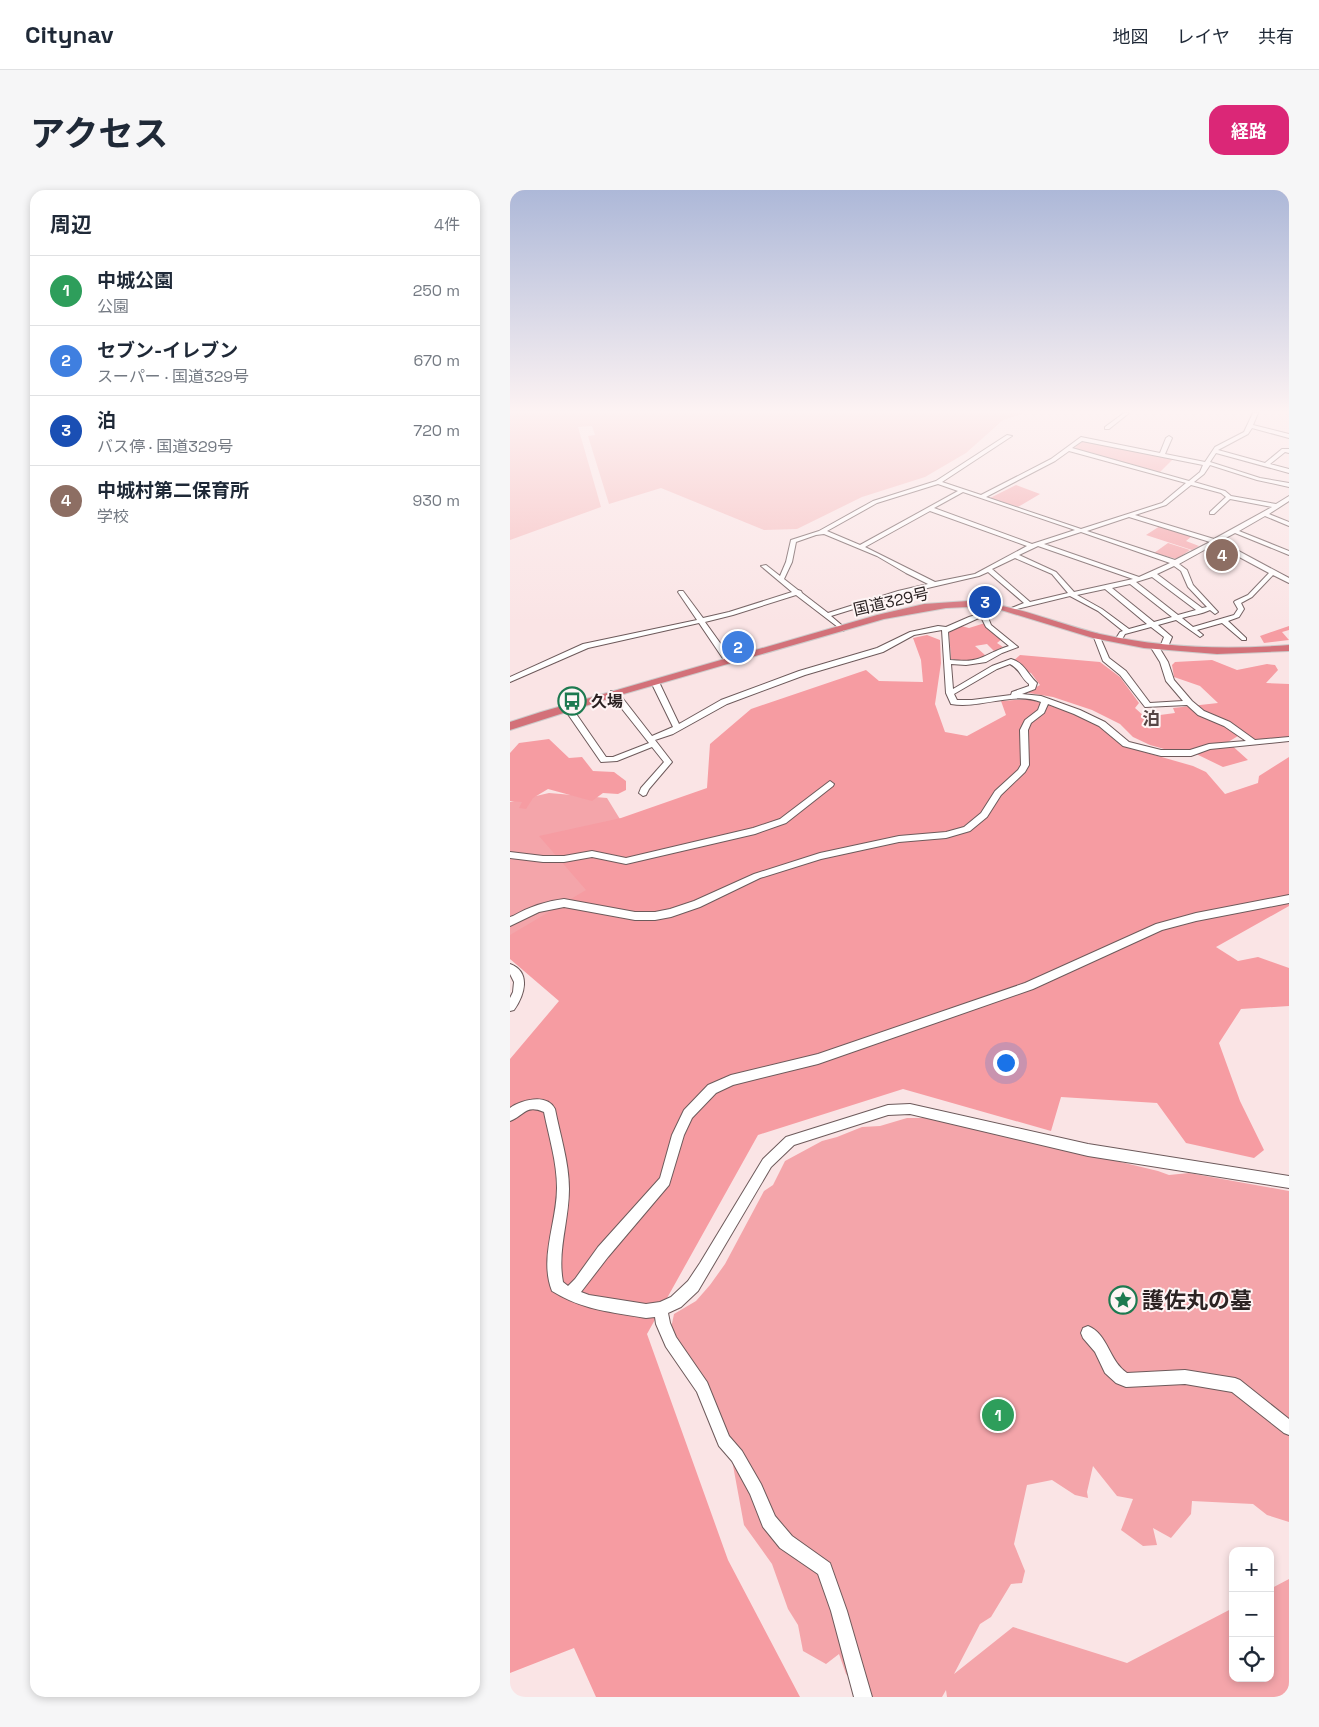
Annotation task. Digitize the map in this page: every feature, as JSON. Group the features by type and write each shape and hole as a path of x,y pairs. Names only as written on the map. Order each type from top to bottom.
{"highway":[{"name":"国道329号","path":"510,726 614,693 843,629 934,606 968,604 1007,609 1096,636 1159,646 1236,650 1289,648"}],"street":[{"path":"782,578 789,562 793,540 821,532 875,502 934,483"},
{"path":"942,483 1176,563 1184,570 1190,586 1221,620 1244,639"},
{"path":"983,496 1008,483"},
{"path":"826,616 874,599 934,584 968,578 989,570 1035,545 1164,504 1190,483"},
{"path":"1191,483 1223,492 1229,496 1278,506"},
{"path":"860,547 963,490"},
{"path":"1212,513 1229,496"},
{"path":"567,707 604,760 614,759 652,741 724,702 802,673 880,650 912,633 938,628 947,629 983,615 1131,582 1152,574 1234,532 1289,498"},
{"path":"928,508 1139,579"},
{"path":"1264,514 1289,524"},
{"path":"1128,515 1215,542 1289,582"},
{"path":"821,532 879,555 908,572 934,584"},
{"path":"1234,532 1289,553"},
{"path":"1276,548 1289,543"},
{"path":"1014,555 1054,573 1073,594 1100,610 1128,631"},
{"path":"768,568 843,629"},
{"path":"989,570 1029,604"},
{"path":"1192,629 1237,616 1241,609 1237,602 1250,596 1272,573"},
{"path":"1152,574 1201,610 1221,620"},
{"path":"1131,582 1200,635"},
{"path":"1106,587 1168,637 1159,646 1170,681 1189,703 1201,713 1220,720 1254,743"},
{"path":"680,592 729,661"},
{"path":"510,680 586,646 731,614 799,592"},
{"path":"1119,640 1122,633 1211,608"},
{"path":"947,662 966,663 983,660 999,651 1014,647 988,626 983,615"},
{"path":"947,629 944,632 950,693 954,702 960,704 1028,696 1077,712 1102,724 1126,744 1161,753 1191,753 1209,747 1289,739"},
{"path":"1096,636 1106,659 1123,673 1148,705 1189,703"},
{"path":"950,693 966,686 997,665 1010,661 1022,667 1028,679 1033,683 1032,687 1015,694 1015,697"},
{"path":"655,682 677,728"},
{"path":"614,693 668,762 645,788 643,793"},
{"path":"510,922 526,913 552,903 564,902 635,916 655,916 671,913 698,904 757,876 820,856 899,839 946,835 967,829 984,816 998,794 1021,772 1025,765 1024,730 1028,722 1041,711 1045,702"},
{"path":"510,855 543,860 564,859 592,854 626,861 755,831 783,821 830,784"},
{"path":"569,1294 580,1284 603,1252 665,1181 678,1135 688,1114 712,1089 731,1080 826,1057 1028,986 1159,927 1196,917 1289,899"},
{"path":"510,968 519,978 520,987 510,1008"},
{"path":"510,1116 529,1103 541,1105 549,1109 559,1150 563,1188 553,1270 557,1286 569,1294 589,1302 646,1311 661,1309 676,1302 693,1286 766,1163 790,1141 888,1110 910,1109 1088,1150 1289,1182"},
{"path":"661,1309 663,1324 671,1342 702,1387 724,1440 737,1456 756,1489 769,1521 786,1542 824,1569 839,1611 863,1697"},
{"path":"1088,1333 1100,1348 1109,1367 1118,1377 1126,1380 1185,1377 1235,1384 1289,1428"}],"shaded area":[{"path":"510,483 594,483 601,507 510,540"},
{"path":"603,483 905,483 862,497 797,529 764,530 661,488 609,504"},
{"path":"1016,485 1040,494 1018,507 990,498"},
{"path":"1160,526 1192,536 1186,541 1199,546 1192,550 1146,535"},
{"path":"1168,543 1190,550 1177,559 1154,553"},
{"path":"985,623 987,628 1002,639 997,643 1003,647 994,651 987,644 975,646 985,655 973,660 951,659 949,632 957,625 969,628"},
{"path":"1289,626 1289,630 1282,632 1289,640 1264,643 1260,636"},
{"path":"927,635 940,640 941,663 935,704 945,732 967,736 1006,715 1001,701 1029,699 1076,714 1098,726 1123,746 1193,766 1206,772 1225,794 1258,783 1259,776 1289,757 1289,906 1216,947 1238,961 1258,957 1289,968 1289,1006 1241,1009 1219,1043 1240,1101 1264,1150 1254,1158 1186,1143 1157,1103 1061,1097 1051,1131 903,1089 758,1135 647,1334 728,1560 800,1697 596,1697 574,1648 510,1673 510,1059 559,1001 510,959 510,935 586,890 539,836 621,818 707,788 710,744 751,709 866,670 879,681 923,682 921,660 913,638"},
{"path":"1020,655 1100,662 1120,677 1139,703 1135,708 1145,717 1175,713 1173,708 1218,703 1200,686 1174,677 1172,665 1175,662 1212,660 1237,670 1267,664 1275,665 1278,670 1266,683 1289,684 1289,737 1277,743 1238,736 1228,742 1248,760 1223,767 1190,751 1171,751 1150,745 1133,737 1120,724 1092,710 1053,697 1027,692 1040,685 1031,673 1015,668 1011,663"},
{"path":"549,739 569,758 582,757 593,771 614,772 626,781 626,790 618,794 603,793 592,801 548,789 533,798 526,809 519,808 522,802 510,801 510,753 519,743"},
{"path":"549,793 607,798 650,872 510,942 510,802"},
{"path":"907,1118 939,1118 1169,1175 1189,1173 1289,1191 1289,1522 1267,1515 1253,1504 1192,1501 1191,1514 1171,1538 1153,1528 1157,1545 1143,1546 1121,1530 1133,1499 1117,1496 1093,1466 1087,1492 1088,1498 1075,1495 1052,1480 1027,1485 1014,1544 1025,1571 1022,1583 1011,1584 991,1617 980,1624 954,1674 1013,1627 1127,1663 1229,1610 1229,1682 1274,1682 1274,1587 1289,1579 1289,1697 947,1697 946,1690 942,1697 864,1697 863,1691 846,1674 839,1654 826,1664 803,1651 798,1625 788,1609 772,1564 744,1525 732,1460 716,1441 697,1390 670,1333 674,1314 696,1301 725,1264 764,1191 773,1185 785,1161 822,1141 862,1127 880,1126"}],"place":[{"name":"中城村第二保育所","path":"1222,555"},
{"name":"泊","path":"985,602"},
{"name":"セブン-イレブン","path":"738,647"},
{"name":"久場","path":"572,701"},
{"name":"護佐丸の墓","path":"1123,1300"},
{"name":"中城公園","path":"998,1415"}],"district":[{"name":"泊","path":"1151,719"}]}
